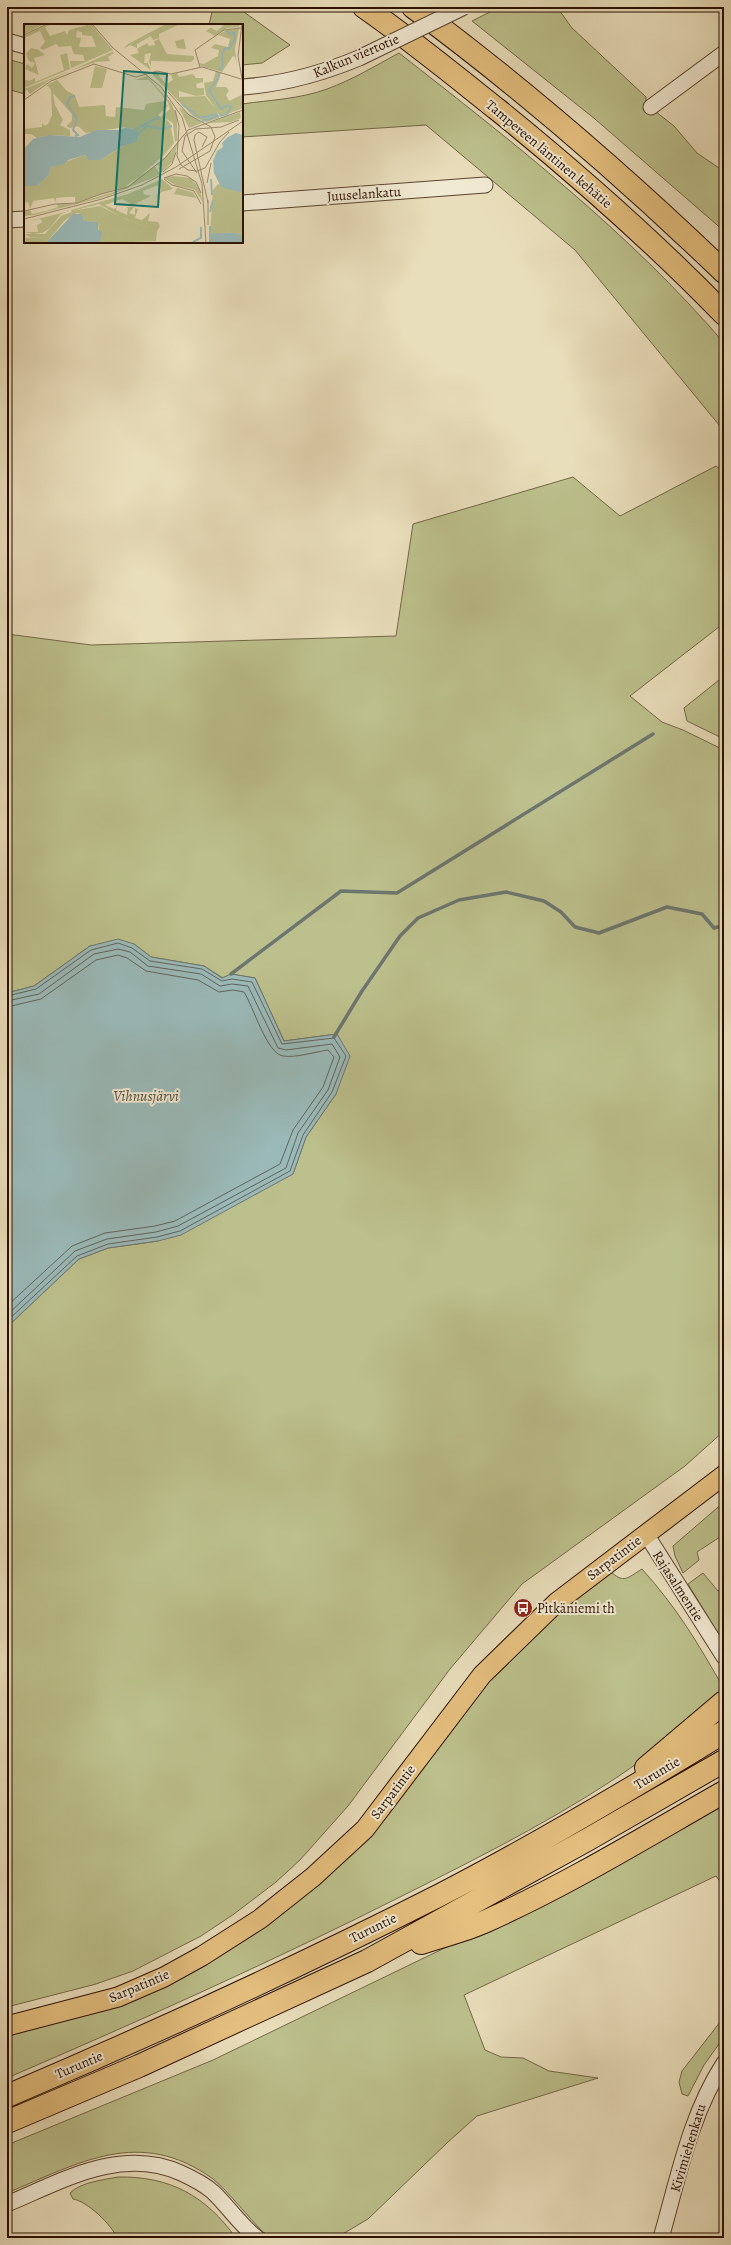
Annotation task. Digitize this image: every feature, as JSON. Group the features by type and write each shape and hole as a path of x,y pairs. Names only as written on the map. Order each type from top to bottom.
{"highway":[{"name":"Tampereen läntinen kehätie","path":"364,7 435,59 548,151 638,230 724,314"},
{"name":"Tampereen läntinen kehätie","path":"414,7 473,51 561,123 648,199 724,272"},
{"path":"701,290 724,324"},
{"path":"605,1804 668,1748 724,1702"},
{"name":"Turuntie","path":"7,2096 130,2044 270,1978 441,1894 605,1804 724,1732"},
{"name":"Turuntie","path":"7,2122 139,2066 367,1961 587,1840 724,1761"},
{"path":"367,1961 482,1923 508,1911 624,1850 724,1792"}],"main road":[{"name":"Sarpatintie","path":"7,2026 118,1997 164,1977 202,1956 260,1919 313,1877 365,1830 454,1710 482,1675 506,1650 557,1602 724,1475"}],"street":[{"name":"Kalkun viertotie","path":"243,87 264,86 321,73 359,58 464,7"},
{"path":"7,41 24,46"},
{"path":"651,107 724,53"},
{"name":"Juuselankatu","path":"243,203 485,185"},
{"path":"7,220 24,219"},
{"name":"Rajasalmentie","path":"646,1534 723,1656"},
{"name":"Kivimiehenkatu","path":"661,2238 699,2108 709,2086 724,2063"},
{"path":"7,2204 90,2169 116,2164 142,2163 170,2168 194,2179 212,2191 257,2238"}],"green space":[{"path":"213,7 237,7 290,45 262,63 243,65 243,24 209,24"},
{"path":"500,7 557,7 572,28 646,97 646,104 674,126 697,153 719,168 724,165 724,231 595,119 472,21"},
{"path":"399,53 569,190 610,226 649,264 687,302 724,343 724,431 575,250 426,125 243,137 243,104 296,97 317,92 327,89"},
{"path":"7,59 24,64 24,94 7,89"},
{"path":"716,466 724,472 724,623 630,696 662,722 683,730 724,750 724,1431 685,1466 522,1584 450,1669 348,1806 300,1860 276,1882 234,1914 201,1936 133,1971 96,1984 7,2007 7,1327 79,1259 108,1248 158,1241 293,1174 306,1137 336,1094 337,1034 284,1041 255,978 231,974 223,978 204,966 151,957 134,944 90,946 34,986 7,993 7,634 91,645 396,636 413,524 573,477 620,516"},
{"path":"724,676 724,739 687,721 684,708"},
{"path":"724,1502 724,1536 723,1535 697,1552 699,1560 683,1573 675,1556 673,1546"},
{"path":"642,1569 655,1583 686,1626 724,1689 724,1692 666,1742 645,1758 588,1796 468,1863 258,1966 158,2012 7,2078 7,2032 78,2014 302,1892 517,1649 557,1611 610,1571 619,1577 626,1578"},
{"path":"703,1573 718,1591 724,1587 724,1643 688,1584"},
{"path":"724,1803 724,1887 716,1876 464,1995 485,2050 501,2057 523,2058 549,2071 598,2078 477,2116 368,2219 336,2238 273,2238 263,2232 213,2179 186,2163 160,2155 135,2152 110,2155 85,2161 7,2193 7,2145 213,2060 519,1912"},
{"path":"724,2017 724,2037 704,2065 688,2096 682,2094 679,2082 682,2071"},
{"path":"118,2177 154,2180 185,2191 212,2211 236,2238 117,2238 105,2220 85,2204 73,2199 70,2193 86,2184"}],"water":[{"name":"Vihnusjärvi","path":"118,939 134,944 151,957 204,966 222,978 231,974 255,978 284,1041 337,1034 350,1056 336,1094 306,1137 293,1174 181,1235 158,1241 108,1248 79,1259 7,1327 7,993 34,986 90,946"}],"waterway":[{"path":"231,974 341,891 397,893 653,734"},
{"path":"334,1037 362,991 400,936 418,918 459,900 506,892 544,901 561,912 575,927 599,933 667,907 702,914 714,928 724,925"}],"place":[{"name":"Pitkäniemi th","path":"523,1608"}]}
